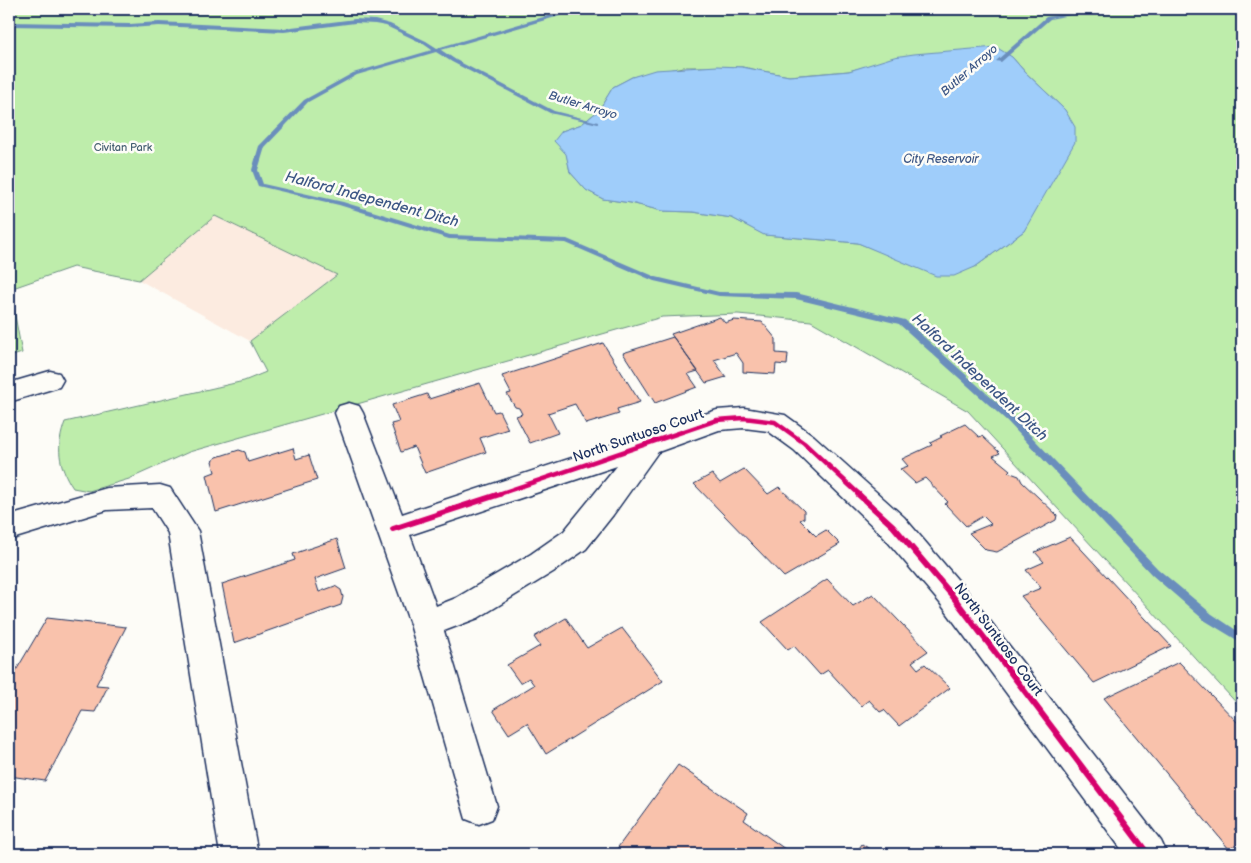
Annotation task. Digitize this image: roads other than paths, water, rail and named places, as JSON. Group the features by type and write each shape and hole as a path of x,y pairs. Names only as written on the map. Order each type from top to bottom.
{"street":[{"path":"9,392 50,380"},
{"path":"349,414 393,529 426,624 479,806"},
{"name":"North Suntuoso Court","path":"393,529 648,445 717,420 744,418 775,422 804,443 893,526 951,594 1148,854"},
{"path":"426,624 467,608 542,563 575,540 603,507 648,445"},
{"path":"9,528 107,499 160,496 183,531 239,854"}],"water":[{"name":"City Reservoir","path":"996,47 1012,57 1065,110 1075,127 1075,142 1024,231 975,267 954,276 936,276 858,243 764,235 732,218 693,212 662,211 631,203 603,199 586,190 570,172 566,154 554,141 562,131 582,124 599,110 613,87 632,77 655,70 717,66 742,67 789,76 849,71 894,57 914,54"}],"waterway":[{"name":"Halford Independent Ditch","path":"437,50 573,10 641,9"},
{"name":"Butler Arroyo","path":"999,61 1048,18 1097,9"},
{"name":"Butler Arroyo","path":"9,24 130,26 159,24 284,30 355,21 375,22 388,25 437,50"},
{"name":"Butler Arroyo","path":"437,50 552,112 596,123"},
{"name":"Halford Independent Ditch","path":"437,50 355,74 306,101 262,146 255,170 260,185 341,203 449,237 567,241 654,279 719,294 796,296 902,322 1010,419 1155,572 1208,617 1242,639"}],"park label":[{"name":"Civitan Park","path":"123,147"}]}
